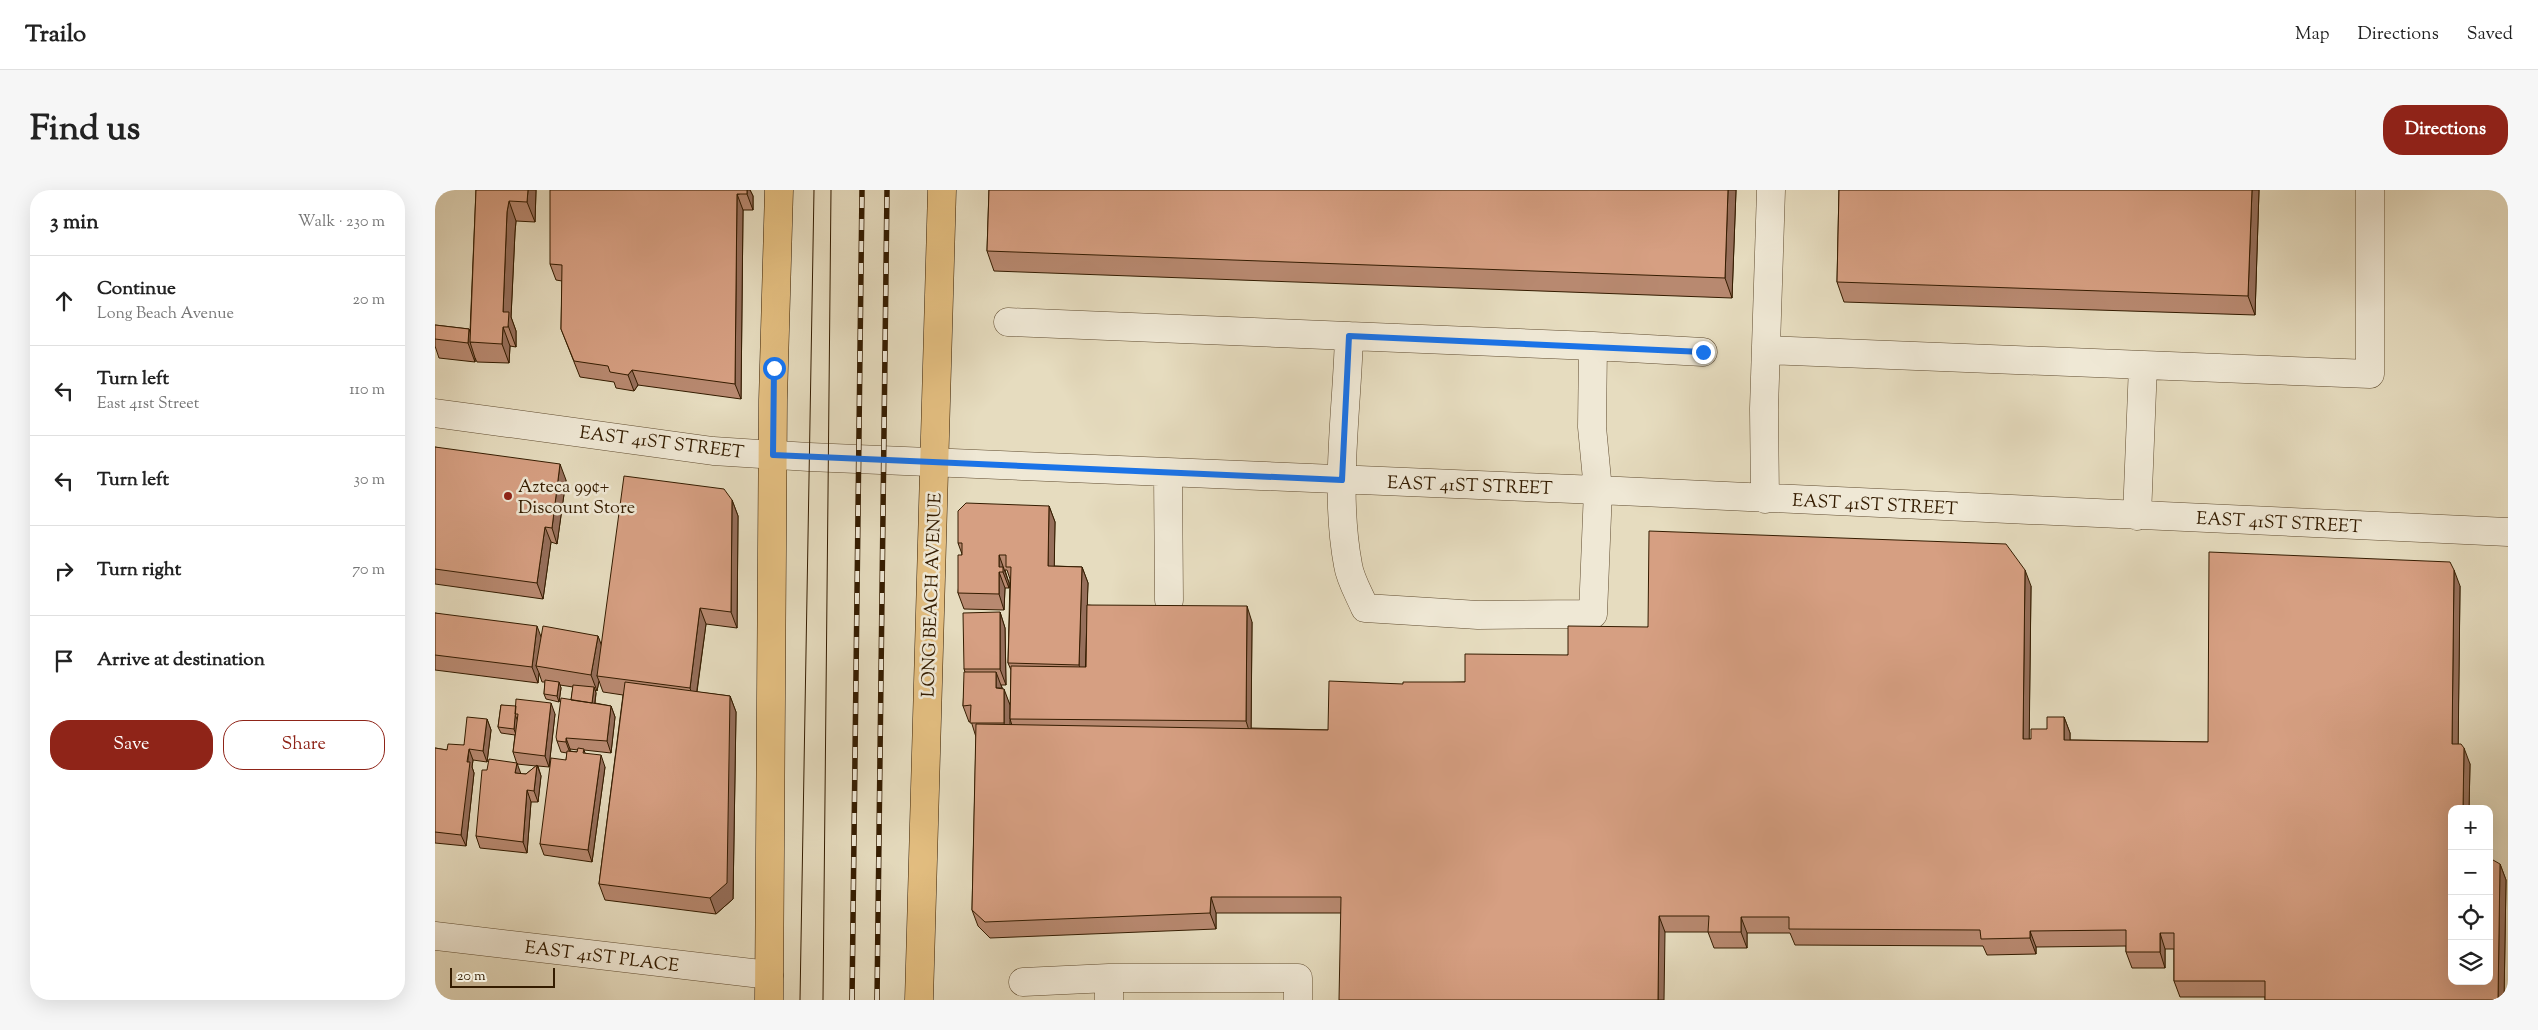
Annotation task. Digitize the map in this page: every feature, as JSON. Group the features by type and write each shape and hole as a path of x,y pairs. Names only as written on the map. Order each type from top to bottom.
{"main road":[{"path":"769,988 773,455 779,190"},
{"name":"LONG BEACH AVENUE","path":"919,1000 942,190"}],"street":[{"path":"1765,499 1766,350 1771,190"},
{"path":"1766,350 2370,374 2370,190"},
{"path":"1008,322 1703,352"},
{"path":"1349,336 1342,480 1348,567 1365,608 1478,615 1593,614 1598,490 1591,427 1593,346"},
{"path":"2137,516 2143,365"},
{"name":"EAST 41ST STREET","path":"435,413 713,451 773,455 1598,490 2508,532"},
{"path":"1168,472 1169,600"},
{"name":"EAST 41ST PLACE","path":"435,936 769,988"},
{"path":"1023,982 1109,989 1297,978 1298,1000"}],"building":[{"path":"476,190 528,190 527,202 509,201 507,212 503,312 509,312 508,327 503,327 502,344 470,342"},
{"path":"550,190 747,190 747,194 737,194 735,384 632,370 628,375 610,372 608,366 574,361 561,329 562,265 550,264"},
{"path":"989,190 1728,190 1725,278 987,251"},
{"path":"1839,190 2252,190 2248,296 1837,282"},
{"path":"435,325 469,329 468,343 435,339"},
{"path":"435,447 560,464 552,528 545,527 537,583 435,569"},
{"path":"624,476 724,489 732,500 731,612 700,608 690,688 597,676"},
{"path":"966,503 1049,506 1048,566 1082,567 1079,665 1008,663 1011,567 1006,567 1006,555 999,555 999,567 1003,567 1003,572 999,572 999,594 958,593 958,555 962,555 962,543 958,543 958,511"},
{"path":"1649,531 2006,544 2025,570 2023,739 2031,739 2031,729 2047,729 2047,717 2064,717 2064,740 2208,742 2209,552 2450,562 2454,570 2452,744 2461,744 2464,748 2463,805 2448,805 2448,985 2493,985 2493,860 2500,864 2498,1000 2265,1000 2265,981 2174,981 2174,933 2160,933 2160,952 2126,952 2126,930 2030,931 2030,938 1981,939 1980,930 1789,929 1789,917 1741,917 1741,932 1708,932 1709,916 1659,916 1658,1000 1339,1000 1341,897 1211,897 1210,913 985,922 972,910 976,724 1328,730 1329,681 1403,684 1403,682 1465,682 1465,654 1568,655 1568,626 1648,627"},
{"path":"1087,605 1247,606 1246,721 1010,719 1011,666 1086,667"},
{"path":"1000,612 1000,669 964,669 963,613"},
{"path":"435,613 537,626 532,667 435,655"},
{"path":"543,626 598,636 591,675 536,666"},
{"path":"964,672 996,672 996,688 1004,689 1004,723 970,723 971,705 963,706"},
{"path":"545,680 559,682 557,696 544,694"},
{"path":"625,682 730,696 727,883 710,898 599,884"},
{"path":"573,685 594,687 592,703 571,700"},
{"path":"561,698 611,706 607,741 566,738 566,742 557,741"},
{"path":"516,699 551,703 545,756 513,752 518,714 515,714"},
{"path":"501,705 516,706 514,729 498,727"},
{"path":"467,717 487,719 483,751 469,749 467,762 470,762 461,835 435,832 435,748 447,750 448,744 464,745"},
{"path":"578,748 584,749 583,753 601,755 588,850 540,844 551,758 566,760 567,751 577,752"},
{"path":"489,759 517,763 515,773 526,774 537,765 534,791 527,790 523,842 476,836 482,770 487,770"}],"tram line":[{"path":"800,1000 814,190"},
{"path":"823,1000 831,190"}],"railway":[{"path":"852,1000 862,190"},
{"path":"877,1000 887,190"}],"place":[{"name":"Azteca 99¢+ Discount Store","path":"508,496"}],"route":[{"path":"774,368 773,455 1342,480 1348,391 1349,336 1703,352"}]}
